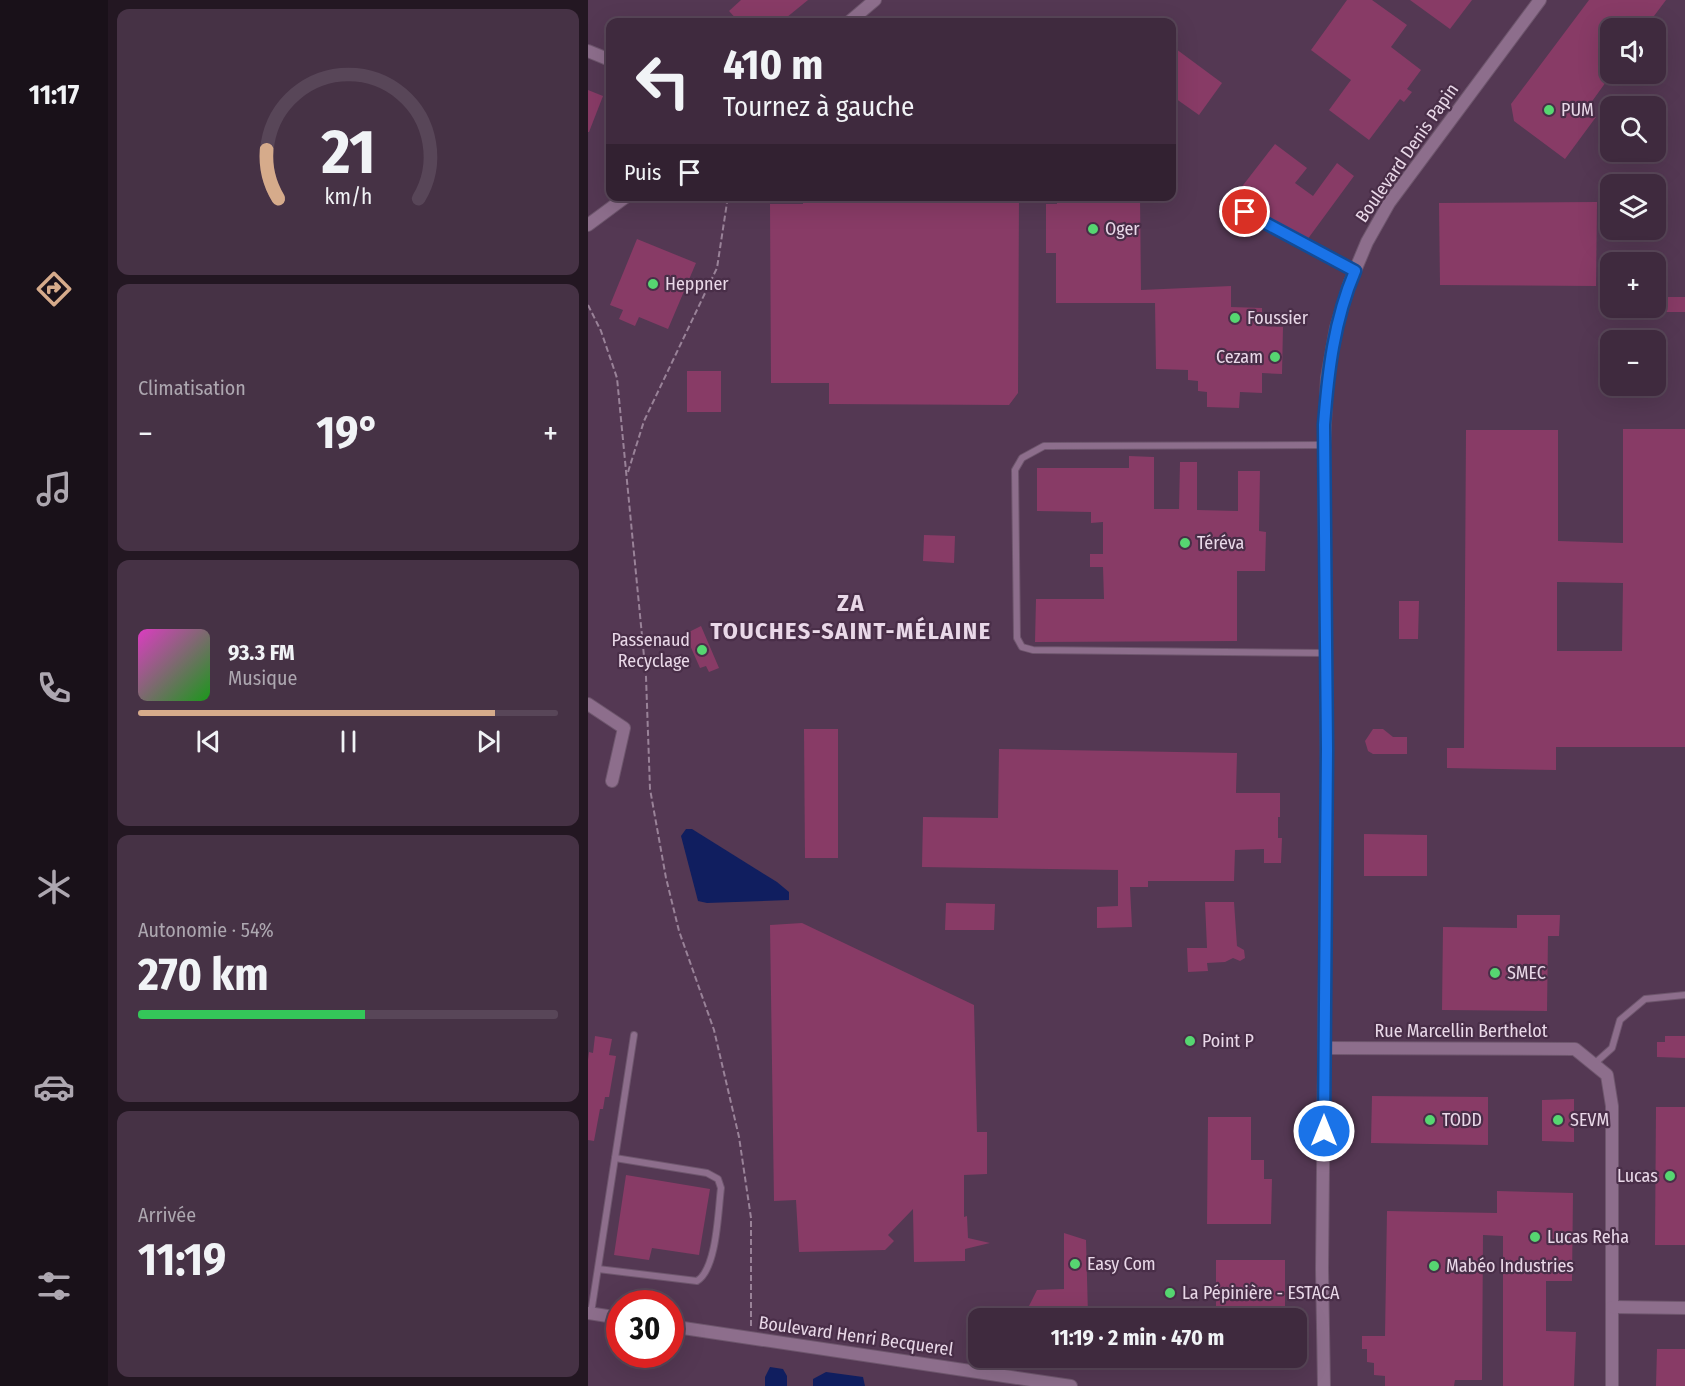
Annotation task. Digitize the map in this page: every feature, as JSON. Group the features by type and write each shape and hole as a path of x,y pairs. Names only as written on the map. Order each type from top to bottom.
{"street":[{"path":"854,18 874,0"},
{"name":"Boulevard Denis Papin","path":"1324,1386 1327,770 1324,445 1328,378 1336,327 1367,242 1389,203 1540,0"},
{"path":"588,51 606,58"},
{"path":"588,225 620,201"},
{"path":"588,704 624,728 612,780"},
{"name":"Rue Marcellin Berthelot","path":"1324,1048 1575,1049 1606,1075 1612,1106 1612,1386"},
{"path":"1612,1307 1685,1308"},
{"path":"590,1313 606,1316"},
{"name":"Boulevard Henri Becquerel","path":"684,1328 1071,1386"}],"lane":[{"path":"1227,202 1355,271"},
{"path":"1324,445 1044,446 1022,458 1015,470 1017,638 1022,647 1033,650 1325,653"},
{"path":"1593,1064 1612,1048 1620,1020 1645,999 1685,994"},
{"path":"590,1313 634,1035"},
{"path":"598,1269 697,1281 706,1273 710,1265 714,1242 721,1182 713,1174 615,1158"}],"path":[{"path":"627,475 644,421 717,268 727,201"},
{"path":"588,305 601,332 617,378 646,677 650,789 666,879 680,931 714,1030 739,1137 751,1218 751,1338"}],"shaded area":[{"path":"686,829 692,829 777,882 789,892 789,900 707,903 698,901 681,836"},
{"path":"770,1367 783,1369 787,1376 787,1386 765,1386 765,1377"},
{"path":"826,1372 863,1377 865,1386 813,1386 813,1379"}],"building":[{"path":"741,0 808,0 786,18 735,18 729,11"},
{"path":"1347,0 1372,0 1407,25 1391,47 1421,70 1407,89 1412,92 1404,102 1400,99 1369,140 1329,110 1351,80 1311,50"},
{"path":"1410,0 1472,0 1450,29"},
{"path":"1589,0 1666,0 1652,18 1600,18 1600,84 1605,84 1580,118 1596,117 1565,159 1514,121 1511,104"},
{"path":"1176,49 1222,83 1199,115 1176,99"},
{"path":"588,90 603,96 589,132 588,132"},
{"path":"1275,144 1307,168 1295,183 1313,196 1337,163 1354,176 1307,240 1285,228 1237,193"},
{"path":"803,201 1019,201 1018,393 1009,405 829,404 829,383 771,383 770,204 803,204"},
{"path":"1057,201 1140,201 1141,290 1231,286 1231,307 1262,308 1262,326 1283,327 1282,374 1262,373 1262,393 1240,392 1239,408 1207,407 1207,392 1198,391 1198,381 1188,380 1188,370 1156,369 1155,303 1056,303 1056,253 1046,253 1046,204 1057,204"},
{"path":"1597,202 1596,286 1440,285 1439,203"},
{"name":"Heppner","path":"637,239 696,263 668,329 639,317 635,326 619,319 623,310 610,305"},
{"path":"1666,297 1685,297 1685,312 1666,312"},
{"path":"687,371 721,371 721,412 687,412"},
{"path":"1623,429 1685,429 1685,747 1556,747 1556,770 1447,768 1447,748 1464,748 1466,430 1558,430 1558,541 1623,543","holes":["1557,582 1623,583 1622,651 1557,651"]},
{"name":"Téréva","path":"1129,456 1154,457 1154,509 1179,509 1180,462 1197,462 1197,510 1238,511 1238,471 1260,471 1259,531 1266,532 1265,571 1237,571 1237,641 1035,642 1036,599 1104,599 1103,567 1090,567 1090,554 1103,554 1103,522 1091,523 1091,512 1037,511 1037,468 1129,468"},
{"path":"924,535 955,536 954,563 923,561"},
{"path":"1399,601 1419,601 1418,639 1399,639"},
{"name":"Passenaud Recyclage","path":"701,626 719,668 709,672 706,666 700,668 685,634"},
{"path":"804,729 838,729 838,858 805,858"},
{"path":"1373,729 1383,729 1393,737 1407,737 1407,754 1373,754 1368,751 1365,741"},
{"path":"999,749 1237,753 1236,793 1280,793 1278,838 1282,838 1281,863 1264,863 1264,849 1235,850 1234,881 1148,881 1148,887 1130,887 1132,927 1097,928 1097,907 1118,906 1118,870 922,867 923,817 998,818"},
{"path":"1364,834 1427,835 1427,876 1364,876"},
{"path":"1205,902 1234,902 1237,946 1244,950 1245,958 1240,961 1233,958 1225,962 1207,963 1208,971 1188,972 1187,948 1207,948"},
{"path":"946,903 995,904 994,930 945,930"},
{"name":"SMEC","path":"1517,915 1560,915 1559,936 1548,936 1547,1011 1442,1010 1443,927 1517,928"},
{"path":"802,923 974,1005 977,1132 987,1132 987,1174 964,1175 964,1217 967,1216 968,1238 990,1243 965,1249 965,1261 914,1262 913,1209 888,1235 894,1241 885,1250 799,1252 796,1200 774,1201 770,925"},
{"path":"595,1036 612,1039 609,1055 616,1056 609,1097 605,1097 603,1109 600,1109 594,1141 588,1140 588,1060 589,1052 593,1053"},
{"path":"1665,1036 1685,1036 1685,1058 1657,1057 1657,1042 1665,1042"},
{"name":"TODD","path":"1372,1096 1488,1097 1488,1145 1371,1143"},
{"name":"SEVM","path":"1574,1099 1574,1142 1542,1141 1542,1100"},
{"name":"Lucas","path":"1656,1107 1685,1107 1685,1245 1655,1245"},
{"path":"1208,1117 1251,1117 1251,1160 1264,1160 1264,1179 1272,1179 1271,1224 1207,1224"},
{"path":"626,1175 710,1189 699,1255 652,1248 649,1260 614,1255"},
{"path":"1497,1191 1573,1193 1572,1281 1546,1281 1546,1331 1576,1332 1574,1386 1503,1386 1503,1236 1483,1235 1482,1380 1455,1380 1454,1386 1385,1386 1385,1376 1374,1375 1374,1363 1367,1362 1367,1349 1362,1349 1362,1336 1385,1336 1387,1211 1497,1213"},
{"name":"Easy Com","path":"1064,1233 1086,1240 1088,1308 1028,1308 1037,1290 1064,1289"},
{"path":"1216,1260 1285,1260 1285,1308 1216,1308"},
{"path":"1657,1349 1685,1349 1685,1386 1656,1386"}],"place":[{"name":"PUM","path":"1549,110"},
{"name":"Oger","path":"1093,229"},
{"name":"Heppner","path":"653,284"},
{"name":"Foussier","path":"1235,318"},
{"name":"Cezam","path":"1275,357"},
{"name":"Téréva","path":"1185,543"},
{"name":"Passenaud Recyclage","path":"702,650"},
{"name":"SMEC","path":"1495,973"},
{"name":"Point P","path":"1190,1041"},
{"name":"TODD","path":"1430,1120"},
{"name":"SEVM","path":"1558,1120"},
{"name":"Lucas","path":"1670,1176"},
{"name":"Lucas Reha","path":"1535,1237"},
{"name":"Easy Com","path":"1075,1264"},
{"name":"Mabéo Industries","path":"1434,1266"},
{"name":"La Pépinière - ESTACA","path":"1170,1293"}],"district":[{"name":"ZA TOUCHES-SAINT-MÉLAINE","path":"851,617"}],"route":[{"path":"1245,212 1355,271 1336,327 1324,425 1327,749 1324,1131"}]}
